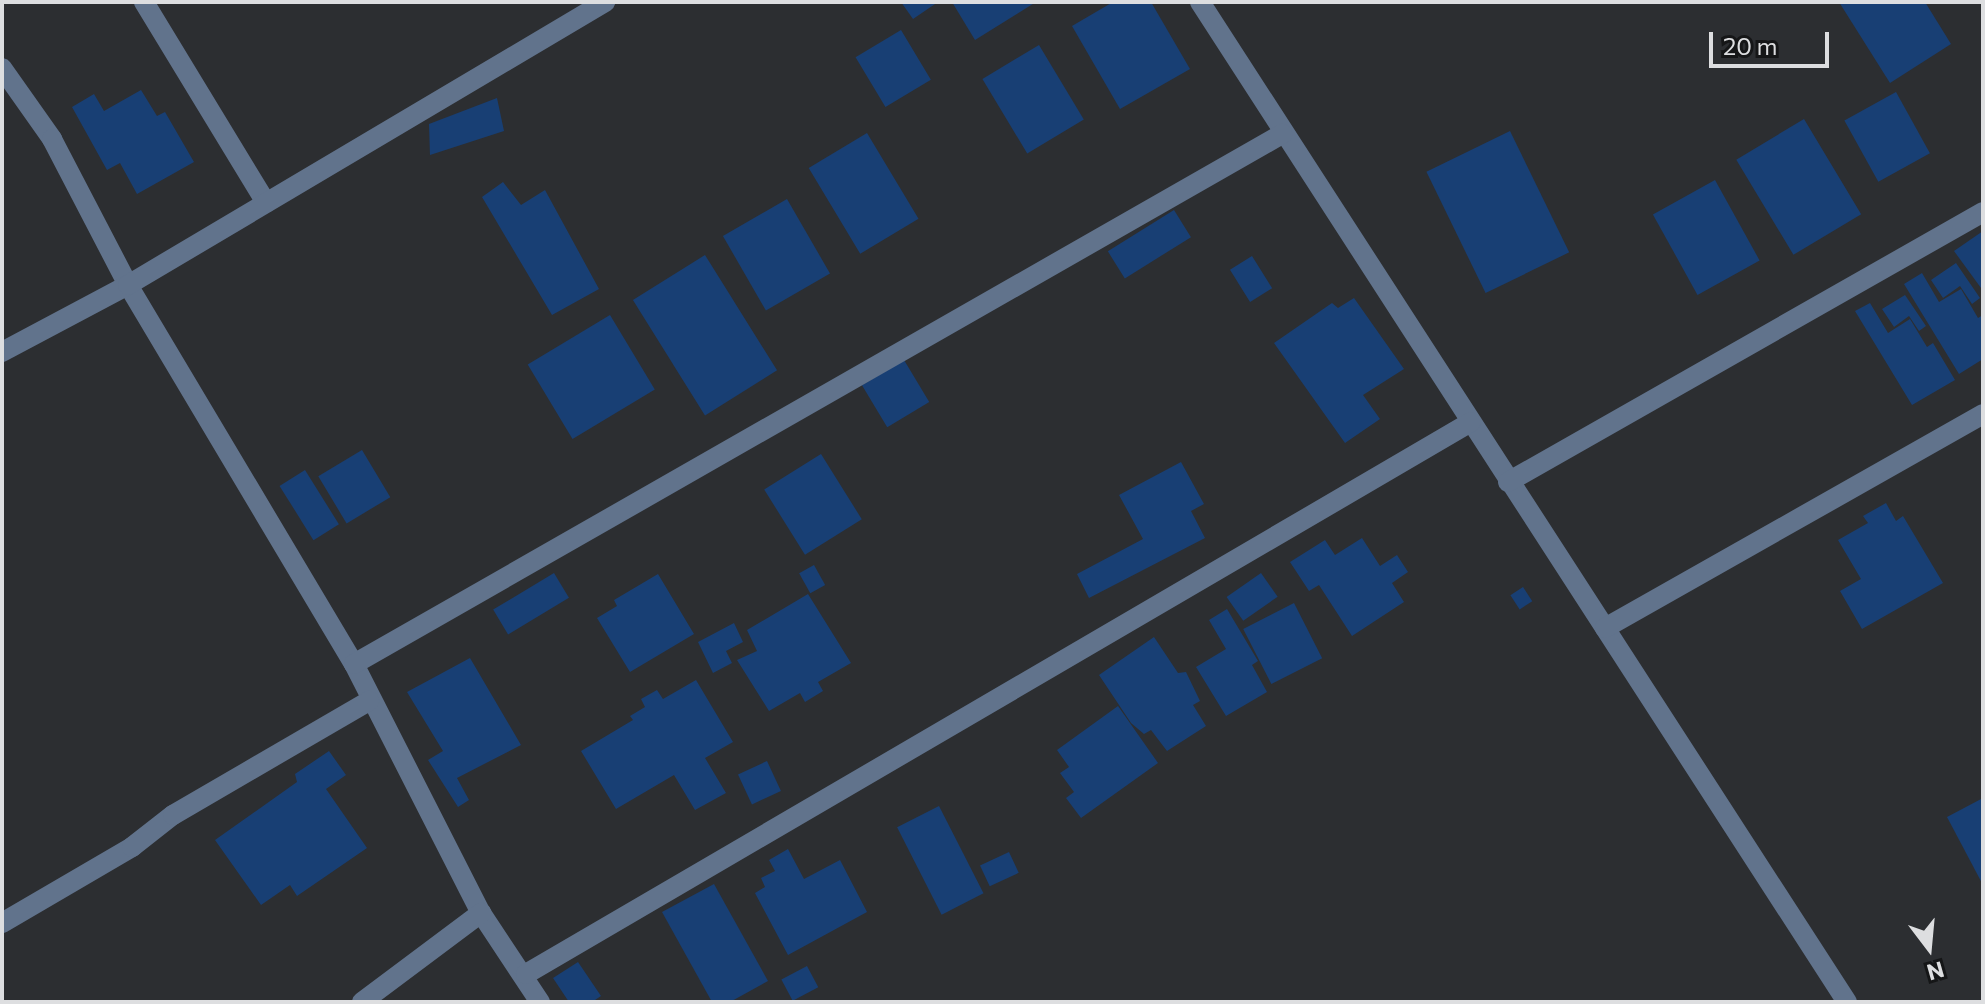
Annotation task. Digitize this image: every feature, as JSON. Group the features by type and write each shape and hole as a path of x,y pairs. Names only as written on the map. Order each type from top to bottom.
{"street":[{"path":"144,2 266,203"},
{"path":"2,352 128,285 605,2"},
{"path":"1200,2 1282,134 1847,1002"},
{"path":"2,68 9,91 52,139 128,285 354,664 369,701 481,913 526,974 540,1002"},
{"path":"354,664 1282,134"},
{"path":"1508,482 1983,212"},
{"path":"1605,628 1983,414"},
{"path":"526,974 1471,422"},
{"path":"2,923 132,847 173,815 369,701"},
{"path":"362,1002 481,913"}],"building":[{"path":"901,2 938,2 913,19"},
{"path":"952,2 1036,2 975,40"},
{"path":"1113,2 1151,2 1190,69 1120,109 1072,26"},
{"path":"1839,2 1925,2 1951,44 1890,83"},
{"path":"901,30 931,80 885,107 856,57"},
{"path":"1039,45 1084,120 1027,154 982,79"},
{"path":"141,90 157,116 165,112 194,162 137,194 120,163 107,170 72,107 94,94 104,111"},
{"path":"1896,92 1930,153 1878,182 1844,121"},
{"path":"497,98 504,131 430,155 429,124"},
{"path":"1804,119 1861,214 1793,255 1736,160"},
{"path":"1510,131 1569,252 1486,293 1426,172"},
{"path":"867,133 919,219 860,254 809,168"},
{"path":"1715,180 1760,260 1698,295 1653,214"},
{"path":"503,182 521,205 545,190 599,289 552,315 482,197"},
{"path":"787,199 830,273 766,310 723,236"},
{"path":"1174,210 1191,237 1125,278 1108,251"},
{"path":"1983,231 1983,286 1981,288 1954,251"},
{"path":"705,255 777,370 705,415 633,300"},
{"path":"1252,256 1272,288 1250,302 1230,270"},
{"path":"1956,263 1980,298 1972,304 1960,286 1943,298 1931,280"},
{"path":"1922,273 1939,302 1961,289 1978,318 1983,315 1983,359 1959,374 1904,284"},
{"path":"1905,295 1926,326 1919,331 1909,316 1894,327 1882,309"},
{"path":"1354,298 1404,369 1363,395 1380,419 1345,443 1274,343 1332,303 1338,308"},
{"path":"1870,303 1888,333 1910,319 1927,347 1933,343 1955,380 1912,405 1855,311"},
{"path":"610,315 655,390 573,439 528,364"},
{"path":"904,360 929,402 887,427 862,385"},
{"path":"362,450 390,497 347,523 318,476"},
{"path":"821,454 862,519 805,555 764,490"},
{"path":"1181,462 1204,504 1191,511 1205,538 1089,598 1077,574 1143,539 1119,495"},
{"path":"305,470 339,524 313,540 280,486"},
{"path":"1886,503 1896,521 1903,516 1943,583 1862,629 1840,591 1861,579 1838,540 1868,523 1863,516"},
{"path":"1362,538 1380,566 1397,555 1408,572 1392,583 1404,602 1352,636 1319,585 1309,591 1290,562 1325,540 1335,555"},
{"path":"814,565 825,585 810,593 799,573"},
{"path":"554,573 569,598 508,634 493,610"},
{"path":"1261,573 1278,597 1243,621 1227,597"},
{"path":"658,574 694,634 630,672 597,618 617,606 614,600"},
{"path":"1523,587 1532,601 1520,609 1510,595"},
{"path":"808,594 851,663 818,682 823,691 805,702 800,693 769,711 737,660 757,651 747,630"},
{"path":"1294,603 1322,658 1271,684 1243,629"},
{"path":"1227,609 1258,661 1252,665 1267,692 1226,716 1196,667 1226,649 1209,620"},
{"path":"734,623 743,642 726,651 732,663 713,673 698,642"},
{"path":"1154,637 1178,673 1186,672 1200,701 1193,705 1206,726 1167,751 1151,730 1144,734 1131,723 1099,675"},
{"path":"470,658 521,745 457,778 469,800 458,807 428,760 443,751 407,692"},
{"path":"696,680 733,742 705,758 726,793 695,810 674,775 616,809 581,751 633,720 630,716 645,707 641,699 657,690 663,699"},
{"path":"1118,706 1158,763 1081,818 1066,798 1074,792 1060,773 1069,767 1057,750"},
{"path":"329,751 346,775 326,789 367,848 297,896 290,885 261,905 215,840 297,782 295,774"},
{"path":"767,761 781,791 752,804 738,775"},
{"path":"1983,798 1983,885 1947,817"},
{"path":"939,806 983,893 942,915 897,827"},
{"path":"788,849 804,879 840,860 867,912 788,955 755,893 765,887 761,878 775,871 769,860"},
{"path":"1009,852 1019,873 990,886 980,866"},
{"path":"714,884 768,981 730,1002 712,1002 662,912"},
{"path":"578,962 601,996 592,1002 569,1002 553,978"},
{"path":"807,966 818,987 793,1001 781,980"}]}
